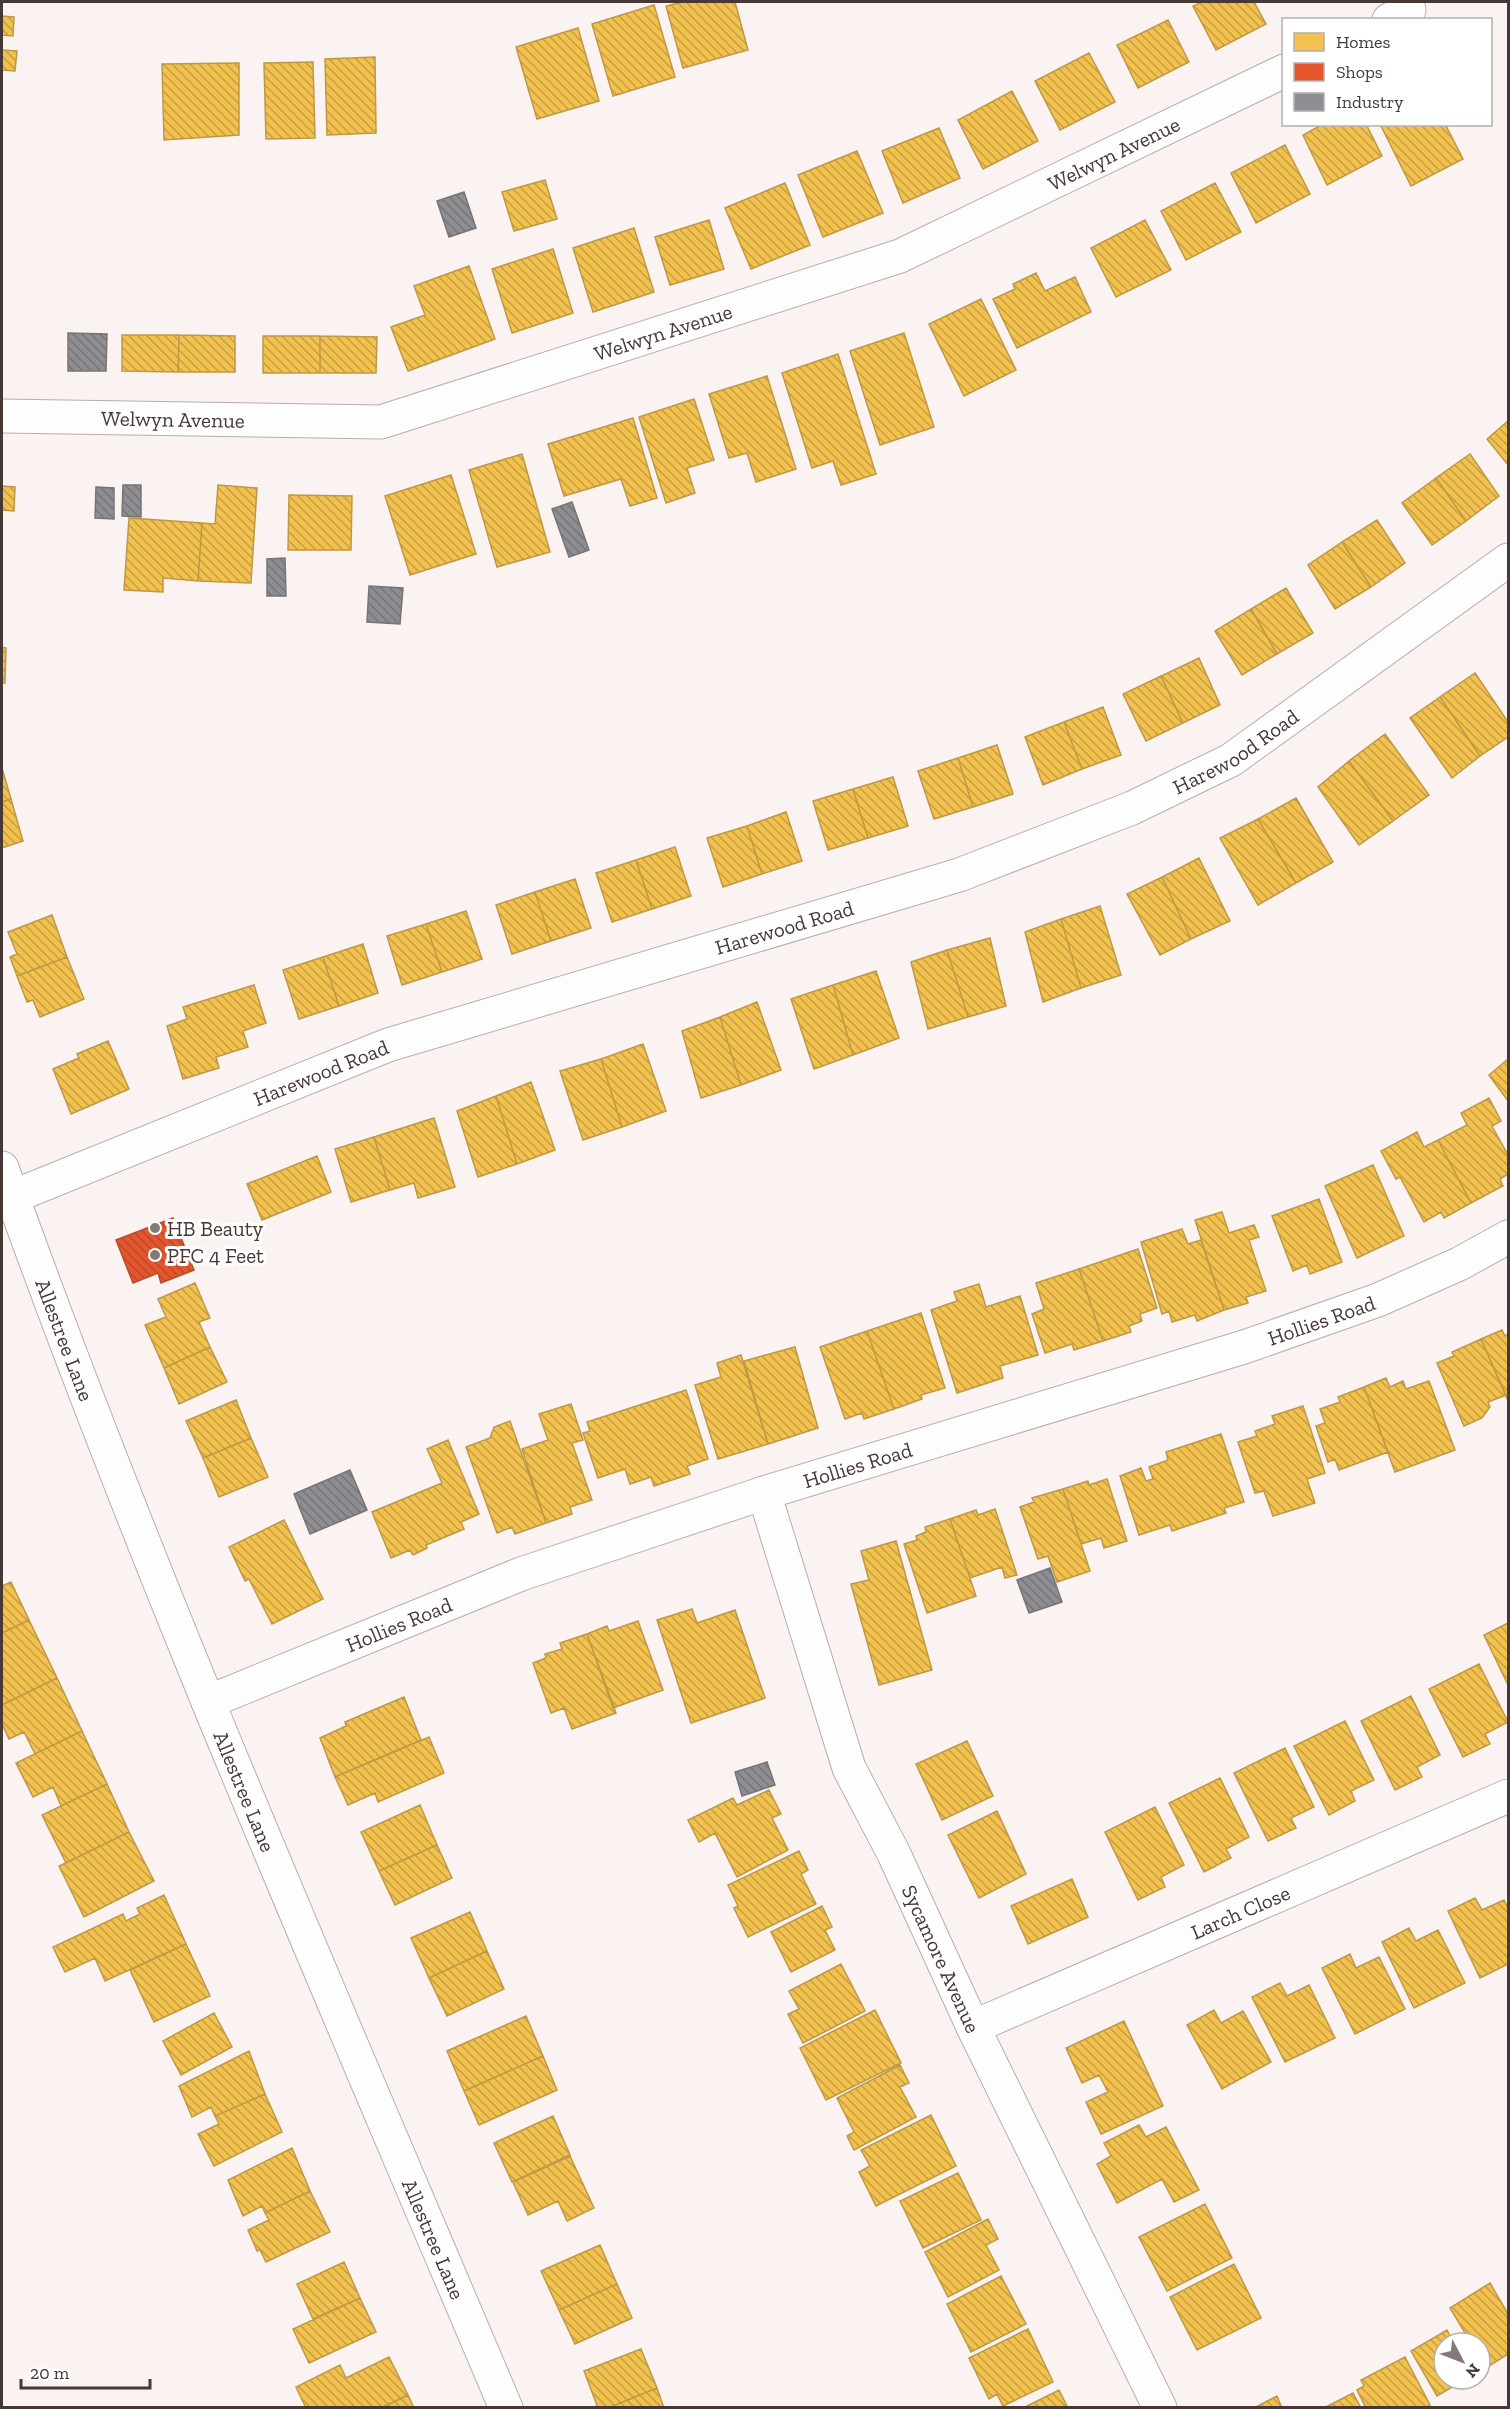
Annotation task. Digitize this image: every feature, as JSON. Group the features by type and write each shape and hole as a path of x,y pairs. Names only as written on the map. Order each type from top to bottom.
{"street":[{"name":"Welwyn Avenue","path":"2,416 381,422 900,256 1282,72"},
{"name":"Harewood Road","path":"7,1183 388,1045 958,874 1132,808 1231,760 1509,560"},
{"name":"Allestree Lane","path":"7,1183 48,1301 208,1702 506,2408"},
{"name":"Hollies Road","path":"208,1702 521,1574 764,1493 1244,1347 1378,1300 1459,1264 1509,1237"},
{"name":"Sycamore Avenue","path":"764,1493 849,1768 894,1854 974,2027 1160,2408"},
{"name":"Larch Close","path":"974,2027 1509,1796"}],"building: Homes":[{"path":"683,2 735,2 748,50 683,68 666,6"},
{"path":"1202,2 1254,2 1266,24 1216,50 1193,6"},
{"path":"654,5 675,77 613,96 592,24"},
{"path":"2,16 14,17 13,36 2,35"},
{"path":"1168,20 1189,62 1138,88 1117,45"},
{"path":"578,28 599,101 537,119 516,47"},
{"path":"2,50 17,51 15,71 2,70"},
{"path":"1089,53 1115,102 1060,130 1035,81"},
{"path":"375,57 376,133 327,135 325,59"},
{"path":"313,62 315,138 266,139 264,63"},
{"path":"239,63 239,135 164,140 162,64"},
{"path":"1012,91 1038,141 983,169 958,120"},
{"path":"1319,126 1367,126 1382,156 1327,185 1303,135"},
{"path":"1381,126 1446,126 1463,159 1411,186"},
{"path":"939,128 960,178 903,203 882,151"},
{"path":"1285,145 1310,194 1256,223 1231,173"},
{"path":"857,151 883,213 823,237 798,175"},
{"path":"545,180 557,219 514,231 502,192"},
{"path":"785,183 810,245 751,269 725,208"},
{"path":"1215,183 1241,232 1186,260 1161,211"},
{"path":"709,220 724,269 670,285 655,237"},
{"path":"1145,220 1171,270 1116,297 1091,248"},
{"path":"634,228 654,292 593,312 573,248"},
{"path":"553,249 573,313 512,333 492,269"},
{"path":"469,266 495,339 408,371 391,327 425,315 414,286"},
{"path":"1036,273 1045,291 1075,277 1091,312 1017,348 993,299 1015,289 1013,284"},
{"path":"981,299 1016,370 964,396 929,324"},
{"path":"904,333 934,427 880,445 850,351"},
{"path":"122,335 179,335 178,372 122,371"},
{"path":"179,335 235,336 235,372 178,372"},
{"path":"263,336 320,336 320,373 263,373"},
{"path":"320,336 377,337 376,373 320,373"},
{"path":"838,354 876,474 841,485 833,461 812,468 782,373"},
{"path":"767,376 796,469 756,482 747,453 729,458 709,394"},
{"path":"694,399 714,460 687,468 695,493 666,503 639,417"},
{"path":"633,418 657,498 630,506 621,479 564,496 548,444"},
{"path":"1508,421 1508,465 1487,439"},
{"path":"522,454 550,552 497,567 469,470"},
{"path":"1470,454 1499,496 1466,521 1436,478"},
{"path":"451,475 476,554 410,575 385,496"},
{"path":"1436,478 1466,521 1432,545 1402,503"},
{"path":"218,485 257,488 251,583 198,581 202,523 215,524"},
{"path":"2,486 15,487 14,511 2,510"},
{"path":"289,495 352,496 351,550 288,550"},
{"path":"129,518 202,523 198,581 163,578 163,592 124,590"},
{"path":"1377,520 1405,563 1371,587 1342,542"},
{"path":"1342,542 1371,587 1335,609 1308,565"},
{"path":"1286,588 1313,633 1277,654 1251,609"},
{"path":"1251,609 1277,654 1242,675 1215,631"},
{"path":"2,647 6,648 5,683 2,683"},
{"path":"1199,658 1220,705 1183,723 1161,676"},
{"path":"1475,673 1508,722 1508,737 1480,756 1440,697"},
{"path":"1161,676 1183,723 1146,741 1123,694"},
{"path":"1440,697 1480,756 1452,778 1410,718"},
{"path":"1103,707 1121,755 1082,769 1064,722"},
{"path":"1064,722 1082,769 1043,785 1025,737"},
{"path":"1385,734 1429,795 1393,821 1349,761"},
{"path":"997,745 1013,794 973,807 958,758"},
{"path":"958,758 973,807 934,819 918,771"},
{"path":"1349,761 1393,821 1359,845 1318,787"},
{"path":"2,768 11,799 2,802"},
{"path":"893,777 908,826 868,838 853,789"},
{"path":"853,789 868,838 828,850 813,801"},
{"path":"1296,798 1333,862 1296,883 1258,819"},
{"path":"11,799 23,841 2,848 2,802"},
{"path":"786,812 802,861 762,874 747,826"},
{"path":"1258,819 1296,883 1258,905 1220,838"},
{"path":"747,826 762,874 723,887 707,838"},
{"path":"675,847 691,896 652,909 636,860"},
{"path":"1199,858 1230,921 1191,939 1162,877"},
{"path":"636,860 652,909 612,922 596,873"},
{"path":"1162,877 1191,939 1160,955 1127,894"},
{"path":"575,879 591,928 551,941 535,892"},
{"path":"535,892 551,941 512,954 496,905"},
{"path":"1100,906 1121,975 1081,988 1061,919"},
{"path":"466,911 482,959 442,972 426,924"},
{"path":"52,915 67,957 17,976 10,957 17,954 8,932"},
{"path":"1061,919 1081,988 1043,1002 1025,932"},
{"path":"426,924 442,972 402,985 387,936"},
{"path":"990,938 1006,1006 968,1017 947,950"},
{"path":"363,944 378,993 339,1006 323,957"},
{"path":"947,950 968,1017 928,1029 911,962"},
{"path":"67,957 84,999 40,1017 33,1000 27,1002 17,976"},
{"path":"323,957 339,1006 299,1019 283,970"},
{"path":"876,971 899,1038 853,1055 833,985"},
{"path":"254,985 266,1023 243,1031 248,1047 216,1057 219,1068 183,1079 167,1026 187,1019 183,1007"},
{"path":"833,985 853,1055 814,1069 791,999"},
{"path":"757,1002 781,1070 741,1085 720,1017"},
{"path":"720,1017 741,1085 701,1098 682,1031"},
{"path":"108,1041 129,1089 71,1114 53,1069 79,1058 77,1054"},
{"path":"643,1044 666,1111 622,1127 601,1059"},
{"path":"601,1059 622,1127 583,1140 560,1071"},
{"path":"1508,1059 1508,1101 1489,1075"},
{"path":"531,1082 555,1150 517,1164 496,1096"},
{"path":"496,1096 517,1164 478,1177 457,1111"},
{"path":"1489,1098 1501,1121 1492,1126 1508,1155 1508,1174 1500,1179 1503,1186 1471,1203 1438,1140 1467,1125 1461,1113"},
{"path":"434,1118 455,1187 418,1198 414,1183 390,1190 374,1137"},
{"path":"1417,1132 1424,1147 1438,1140 1471,1203 1444,1218 1441,1212 1424,1222 1400,1177 1396,1179 1381,1151"},
{"path":"374,1137 390,1190 351,1202 335,1149"},
{"path":"317,1156 331,1192 262,1220 247,1184"},
{"path":"1373,1165 1404,1236 1357,1258 1325,1186"},
{"path":"1319,1199 1342,1262 1310,1274 1307,1265 1293,1271 1272,1216"},
{"path":"1222,1212 1229,1233 1254,1225 1259,1237 1249,1240 1266,1291 1246,1297 1248,1303 1224,1310 1195,1220"},
{"path":"1182,1229 1188,1244 1201,1240 1224,1310 1197,1321 1195,1315 1172,1322 1169,1311 1162,1314 1141,1242"},
{"path":"1138,1249 1157,1308 1140,1314 1142,1321 1129,1326 1131,1332 1103,1341 1079,1269"},
{"path":"1079,1269 1103,1341 1074,1350 1072,1344 1045,1353 1032,1314 1044,1309 1036,1283"},
{"path":"195,1283 210,1318 199,1322 210,1347 164,1368 145,1325 166,1317 158,1299"},
{"path":"979,1284 986,1307 1020,1296 1038,1355 1000,1366 1003,1378 957,1393 931,1310 957,1301 954,1292"},
{"path":"921,1313 945,1388 921,1395 922,1399 894,1409 867,1331"},
{"path":"1502,1330 1505,1336 1508,1334 1508,1401 1481,1339"},
{"path":"867,1331 894,1409 864,1419 862,1413 845,1419 820,1347"},
{"path":"1481,1339 1506,1395 1488,1402 1490,1407 1482,1418 1464,1426 1437,1363 1454,1356 1452,1352"},
{"path":"210,1347 227,1382 179,1404 164,1368"},
{"path":"795,1347 818,1428 768,1444 744,1361"},
{"path":"741,1355 768,1444 718,1459 695,1385 721,1377 717,1363"},
{"path":"1386,1378 1390,1387 1403,1381 1406,1389 1429,1381 1455,1450 1395,1472 1364,1387"},
{"path":"1364,1387 1388,1452 1339,1470 1335,1459 1328,1462 1316,1426 1325,1423 1320,1409 1340,1402 1338,1397"},
{"path":"686,1390 708,1459 687,1466 690,1474 654,1486 651,1477 630,1484 625,1469 598,1478 583,1433 590,1431 587,1422"},
{"path":"236,1400 251,1438 203,1458 186,1421"},
{"path":"571,1404 583,1440 572,1443 592,1500 570,1507 572,1514 546,1523 522,1449 548,1440 539,1414"},
{"path":"1303,1406 1325,1473 1307,1479 1315,1503 1273,1516 1264,1491 1255,1493 1238,1442 1257,1436 1255,1431 1275,1424 1272,1416"},
{"path":"510,1421 546,1523 515,1534 512,1527 497,1533 466,1447 490,1438 494,1427"},
{"path":"1221,1434 1244,1502 1224,1508 1226,1513 1172,1531 1170,1525 1139,1535 1120,1476 1141,1468 1146,1481 1153,1479 1149,1467 1168,1460 1166,1452"},
{"path":"251,1438 268,1477 219,1497 203,1458"},
{"path":"448,1440 479,1514 461,1522 464,1529 426,1545 427,1548 413,1555 410,1550 391,1558 372,1512 442,1483 427,1449"},
{"path":"1107,1479 1127,1541 1104,1548 1101,1538 1081,1544 1063,1489 1088,1481 1089,1485"},
{"path":"1063,1489 1090,1571 1057,1582 1048,1556 1038,1559 1020,1507 1034,1502 1032,1498"},
{"path":"995,1509 1017,1575 1005,1578 1002,1567 970,1578 950,1519 976,1510 978,1515"},
{"path":"950,1519 976,1596 927,1613 904,1544 917,1540 916,1536 926,1532 925,1527"},
{"path":"284,1520 323,1599 272,1624 249,1579 245,1581 229,1547"},
{"path":"896,1541 932,1670 879,1685 851,1584 869,1580 861,1551"},
{"path":"11,1582 29,1620 2,1633 2,1586"},
{"path":"692,1609 697,1623 735,1610 765,1698 691,1723 657,1620"},
{"path":"29,1620 57,1678 2,1705 2,1633"},
{"path":"638,1621 663,1690 613,1708 587,1634 607,1626 609,1631"},
{"path":"1508,1623 1508,1685 1484,1635"},
{"path":"587,1634 616,1713 572,1729 564,1708 551,1713 533,1663 546,1658 545,1654 562,1649 560,1643"},
{"path":"1479,1664 1508,1722 1485,1734 1490,1744 1463,1757 1429,1689"},
{"path":"57,1678 82,1731 35,1754 24,1732 9,1739 2,1724 2,1705"},
{"path":"1411,1696 1440,1755 1417,1767 1422,1777 1395,1790 1361,1721"},
{"path":"404,1697 421,1740 335,1777 320,1738 346,1726 345,1722"},
{"path":"1345,1721 1374,1780 1351,1791 1355,1801 1329,1815 1294,1746"},
{"path":"82,1731 107,1784 61,1806 53,1787 33,1797 16,1763"},
{"path":"429,1737 444,1773 378,1802 375,1793 348,1805 335,1777"},
{"path":"967,1741 993,1796 942,1820 916,1764"},
{"path":"1285,1748 1314,1807 1291,1818 1296,1828 1268,1841 1234,1773"},
{"path":"1220,1778 1249,1837 1226,1849 1231,1858 1204,1872 1169,1803"},
{"path":"107,1784 129,1832 66,1863 42,1815"},
{"path":"769,1790 781,1814 772,1818 788,1850 737,1877 715,1833 699,1842 688,1820 733,1798 737,1805"},
{"path":"420,1805 437,1845 379,1871 361,1832"},
{"path":"1155,1807 1184,1865 1161,1877 1165,1887 1138,1900 1105,1832"},
{"path":"997,1811 1026,1874 979,1898 948,1835"},
{"path":"129,1832 154,1881 84,1917 59,1866"},
{"path":"437,1845 452,1878 395,1905 379,1871"},
{"path":"799,1851 808,1870 801,1874 816,1904 748,1937 734,1908 738,1906 728,1885"},
{"path":"1072,1879 1088,1917 1028,1944 1011,1906"},
{"path":"164,1895 186,1944 105,1981 95,1958 65,1972 53,1947 123,1914 126,1921 140,1914 137,1908"},
{"path":"1475,1898 1482,1910 1504,1900 1508,1908 1508,1964 1480,1978 1448,1911"},
{"path":"822,1906 832,1927 825,1930 835,1950 791,1972 771,1932"},
{"path":"470,1912 487,1951 429,1978 411,1938"},
{"path":"1409,1928 1416,1941 1438,1930 1465,1983 1414,2008 1382,1942"},
{"path":"186,1944 210,1996 154,2022 130,1970"},
{"path":"487,1951 504,1989 447,2016 429,1978"},
{"path":"1350,1954 1356,1968 1379,1957 1405,2009 1355,2034 1322,1968"},
{"path":"841,1964 865,2011 803,2043 788,2014 799,2009 789,1991"},
{"path":"1280,1983 1287,1996 1309,1985 1335,2038 1285,2062 1252,1997"},
{"path":"875,2010 901,2063 826,2100 800,2048"},
{"path":"1214,2010 1221,2023 1243,2011 1271,2062 1222,2089 1187,2025"},
{"path":"214,2013 232,2047 181,2075 163,2041"},
{"path":"526,2016 543,2056 464,2091 447,2051"},
{"path":"1124,2021 1163,2106 1101,2134 1086,2102 1108,2092 1099,2075 1082,2083 1066,2048"},
{"path":"249,2051 265,2094 215,2116 211,2107 192,2117 179,2086"},
{"path":"543,2056 557,2090 479,2125 464,2091"},
{"path":"900,2065 909,2083 900,2087 916,2117 854,2150 847,2136 854,2132 837,2098"},
{"path":"265,2094 282,2132 214,2166 198,2134 219,2124 215,2116"},
{"path":"931,2115 956,2166 876,2206 859,2172 870,2166 861,2150"},
{"path":"553,2116 570,2155 512,2182 494,2143"},
{"path":"1139,2125 1146,2137 1166,2127 1199,2190 1174,2202 1162,2179 1117,2203 1097,2164 1111,2156 1104,2143"},
{"path":"292,2148 310,2191 265,2213 262,2206 243,2216 228,2180"},
{"path":"570,2156 594,2208 567,2221 558,2201 528,2215 513,2182"},
{"path":"958,2173 981,2220 923,2248 900,2201"},
{"path":"310,2191 330,2232 266,2262 260,2250 257,2251 248,2230 269,2220 265,2213"},
{"path":"1205,2204 1232,2258 1167,2291 1139,2237"},
{"path":"988,2219 998,2239 986,2245 999,2270 948,2297 925,2252"},
{"path":"600,2245 617,2284 559,2310 541,2271"},
{"path":"344,2262 360,2298 313,2319 297,2284"},
{"path":"1234,2264 1261,2318 1197,2350 1170,2297"},
{"path":"1001,2276 1026,2324 971,2352 947,2304"},
{"path":"1490,2283 1508,2314 1508,2354 1492,2364 1492,2331 1464,2331 1450,2308"},
{"path":"617,2284 632,2318 575,2344 559,2310"},
{"path":"360,2298 376,2332 309,2363 293,2329"},
{"path":"1028,2329 1053,2382 1003,2406 997,2394 989,2399 969,2358"},
{"path":"1432,2339 1432,2387 1411,2351"},
{"path":"641,2349 657,2388 608,2408 598,2408 584,2371"},
{"path":"389,2357 408,2395 381,2408 306,2408 296,2387 340,2365 346,2378"},
{"path":"1405,2357 1430,2405 1425,2408 1366,2408 1357,2390 1364,2386 1361,2380"},
{"path":"657,2388 664,2408 608,2408"},
{"path":"1059,2390 1068,2408 1023,2408"},
{"path":"1434,2391 1446,2391 1437,2396"},
{"path":"1353,2393 1361,2408 1324,2408"},
{"path":"408,2395 414,2408 381,2408"},
{"path":"1277,2396 1282,2408 1254,2408"}],"building: Shops":[{"name":"PFC 4 Feet","path":"173,1218 194,1270 161,1283 158,1273 133,1283 116,1240"}],"building: Industry":[{"path":"464,192 476,228 449,237 437,201"},
{"path":"68,333 107,334 106,371 68,371"},
{"path":"123,485 141,485 141,517 122,516"},
{"path":"96,487 114,488 114,519 95,518"},
{"path":"572,502 589,550 569,557 552,509"},
{"path":"285,558 286,596 267,596 267,559"},
{"path":"369,586 403,588 400,624 367,622"},
{"path":"350,1470 367,1510 310,1534 294,1494"},
{"path":"1050,1568 1062,1602 1029,1613 1017,1580"},
{"path":"767,1762 775,1785 742,1796 735,1772"}],"place":[{"name":"HB Beauty","path":"155,1228"},
{"name":"PFC 4 Feet","path":"155,1255"}]}
